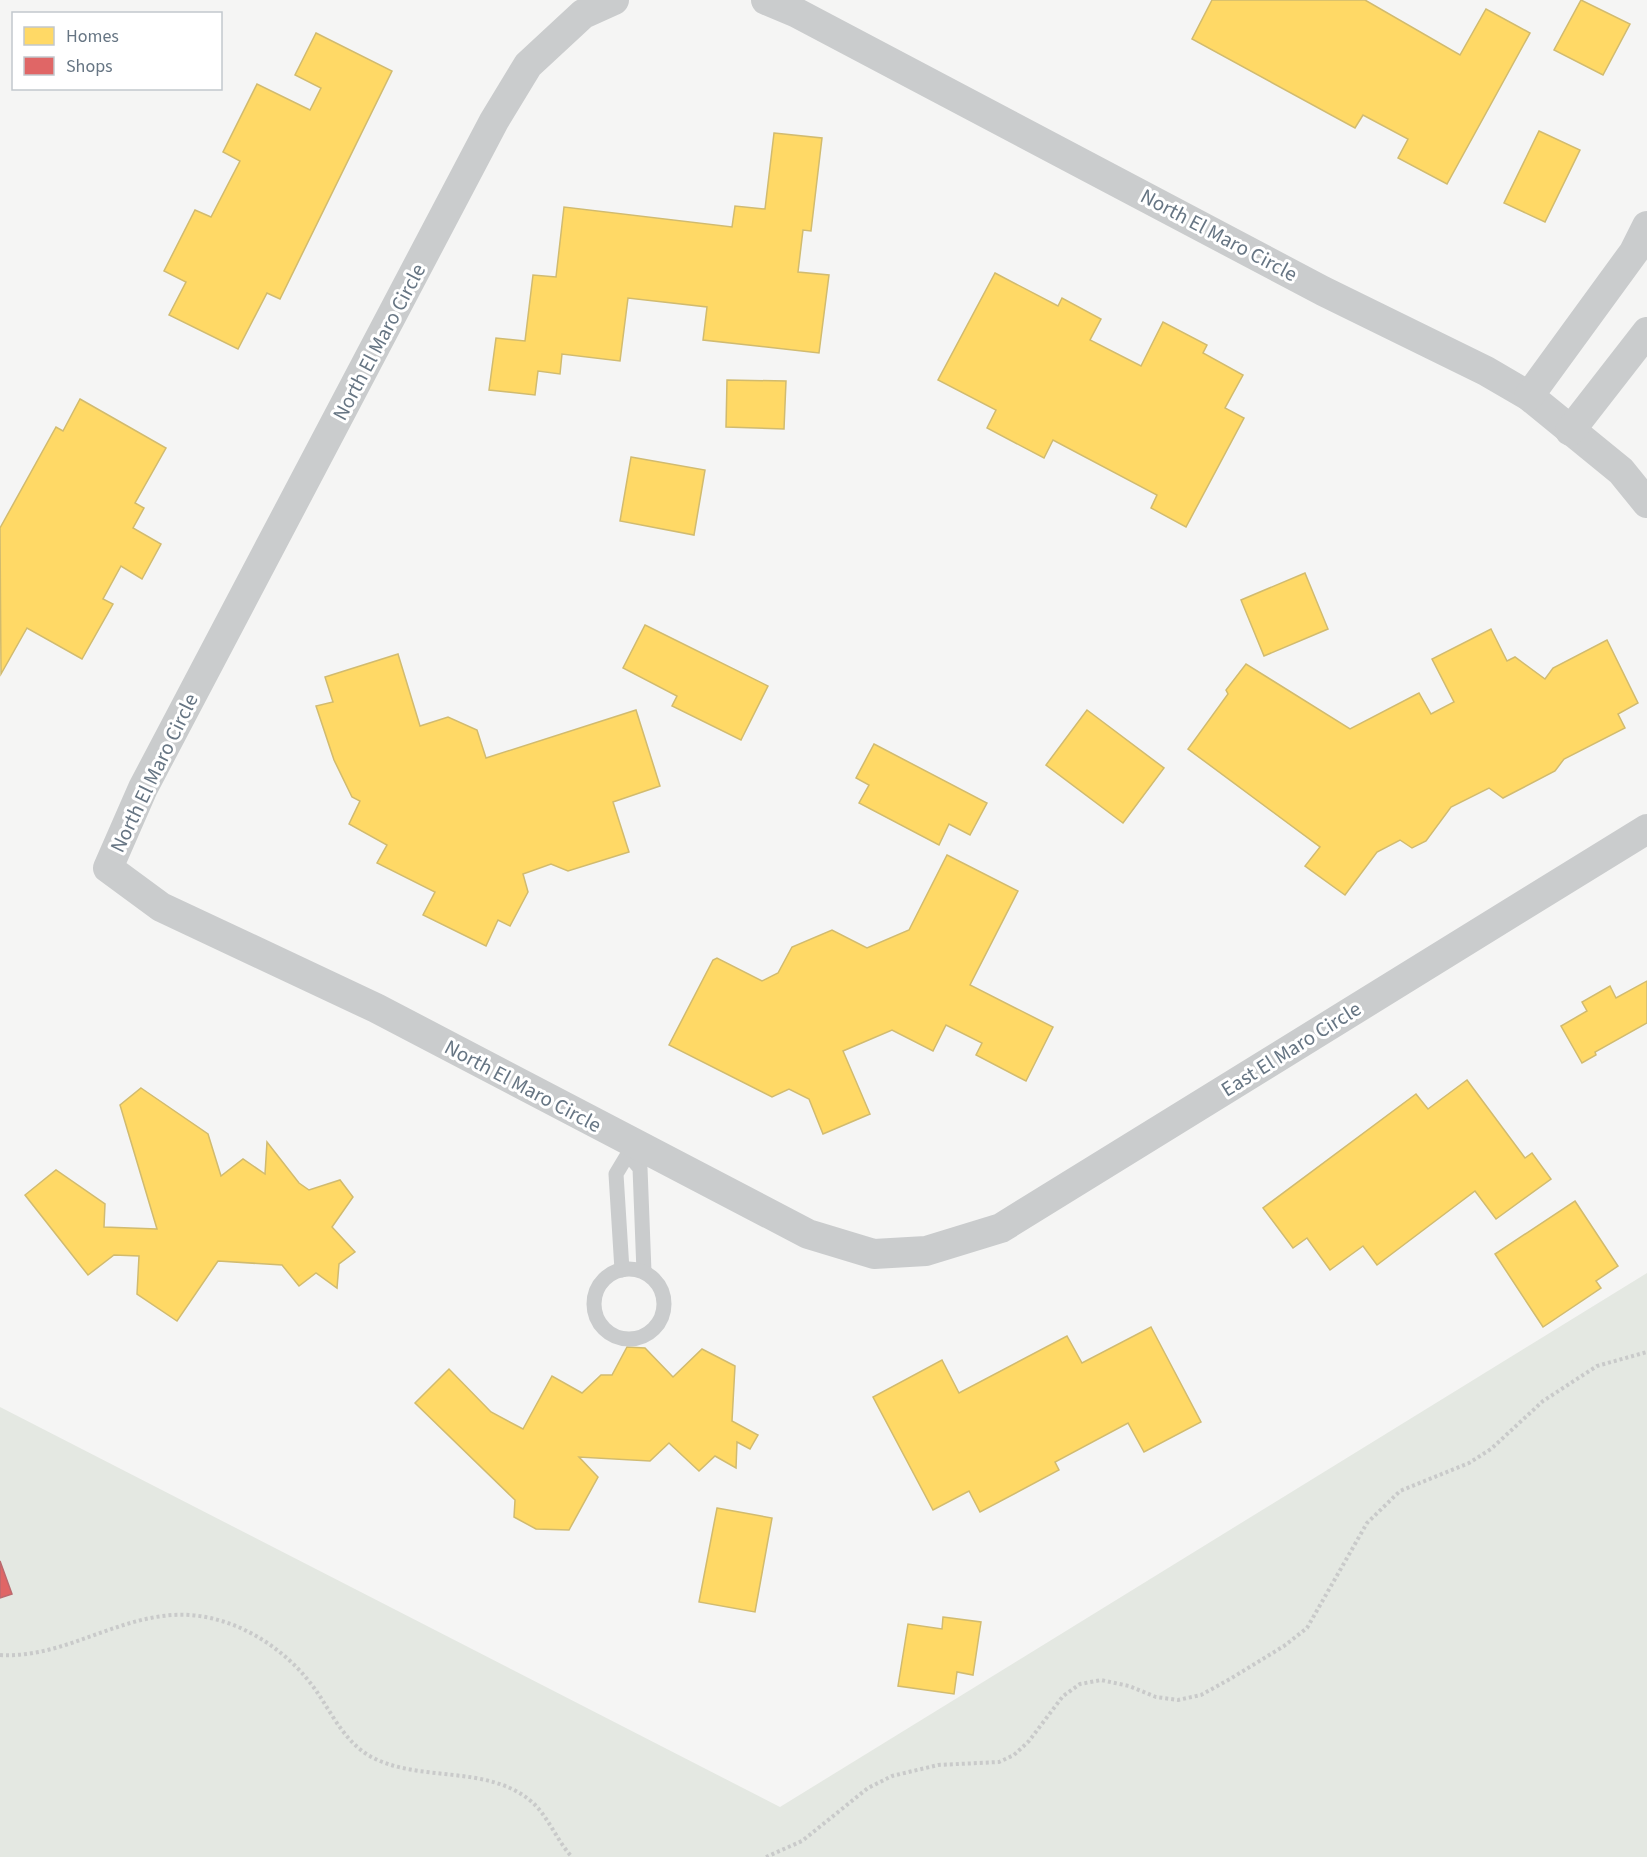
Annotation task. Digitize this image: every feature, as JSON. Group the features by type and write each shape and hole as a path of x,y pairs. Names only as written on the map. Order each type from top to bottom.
{"street":[{"name":"North El Maro Circle","path":"614,0 583,14 528,65 494,121 143,788 108,868 161,907 375,1008 629,1148 808,1234 874,1254 926,1251"},
{"name":"North El Maro Circle","path":"766,0 797,13 1313,286 1486,371 1529,396 1621,471 1647,503"},
{"path":"1529,396 1627,261 1647,226"},
{"path":"1570,430 1647,332"},
{"name":"East El Maro Circle","path":"926,1251 1001,1228 1647,829"}],"lane":[{"path":"622,1270 616,1174 629,1148"},
{"path":"629,1148 640,1168 644,1272"},
{"path":"633,1269 644,1272 653,1279 660,1289 663,1311 651,1330 630,1339 608,1332 595,1314 596,1291 602,1281 622,1270 633,1269"}],"path":[{"path":"766,1857 802,1841 868,1788 892,1776 938,1765 999,1762 1014,1755 1029,1741 1064,1696 1080,1684 1101,1680 1129,1686 1156,1697 1178,1700 1201,1695 1230,1679 1284,1647 1307,1628 1367,1523 1400,1491 1469,1463 1491,1449 1543,1401 1597,1366 1647,1352"},
{"path":"0,1655 56,1647 120,1625 169,1614 220,1619 279,1650 301,1671 351,1742 368,1755 417,1771 482,1780 509,1788 533,1802 572,1857"}],"shaded area":[{"path":"1647,1273 1647,1857 0,1857 0,1407 780,1807"}],"building: Homes":[{"path":"1212,0 1365,0 1460,55 1486,9 1530,33 1447,184 1398,158 1408,139 1363,115 1355,128 1192,39"},
{"path":"1581,0 1630,24 1603,75 1554,50"},
{"path":"316,33 392,71 280,299 267,293 238,349 169,315 186,282 164,271 195,210 211,217 240,161 223,152 257,84 310,110 321,88 295,75"},
{"path":"1539,131 1580,150 1545,222 1504,203"},
{"path":"774,133 822,138 811,231 803,230 798,272 829,275 819,353 703,340 707,307 628,298 620,361 562,354 560,374 538,371 535,395 489,390 496,338 525,341 533,275 556,277 564,207 732,227 735,206 765,209"},
{"path":"995,273 1058,306 1062,298 1101,319 1090,340 1141,366 1163,322 1207,345 1203,353 1243,375 1225,408 1244,418 1186,527 1151,508 1157,495 1053,440 1044,458 987,428 996,410 938,380"},
{"path":"727,380 786,381 784,429 726,427"},
{"path":"80,399 166,448 135,503 144,508 133,528 161,544 142,579 121,566 103,599 113,604 82,659 27,628 1,674 0,528 56,427 63,431"},
{"path":"631,457 705,470 694,535 620,521"},
{"path":"1305,573 1328,629 1264,656 1241,600"},
{"path":"645,625 768,686 741,740 672,706 677,696 623,668"},
{"path":"1491,629 1507,661 1515,657 1545,679 1553,668 1607,640 1638,703 1618,714 1625,728 1564,759 1555,771 1503,798 1489,788 1451,807 1426,841 1412,848 1400,840 1377,852 1345,895 1305,866 1320,847 1188,749 1228,694 1226,690 1246,664 1350,729 1419,693 1431,714 1454,702 1432,659"},
{"path":"398,654 420,726 448,717 477,730 486,758 636,710 660,786 613,802 629,852 568,871 551,864 523,874 528,892 510,926 498,920 486,946 423,915 435,892 377,863 387,845 349,824 360,801 352,797 334,760 316,706 333,702 325,677"},
{"path":"1087,710 1164,768 1123,823 1046,765"},
{"path":"874,744 987,803 970,835 949,824 939,845 859,803 869,785 856,778"},
{"path":"947,855 1018,891 970,985 1053,1027 1026,1081 976,1055 982,1043 946,1025 933,1051 892,1030 843,1051 870,1114 823,1134 809,1099 789,1089 772,1097 669,1045 713,960 717,958 762,981 778,973 792,947 832,930 867,948 909,930"},
{"path":"1647,981 1647,1023 1595,1052 1596,1055 1582,1063 1561,1026 1587,1011 1582,1002 1610,986 1616,998"},
{"path":"1467,1080 1525,1158 1532,1153 1551,1179 1496,1219 1475,1191 1377,1265 1363,1246 1330,1270 1307,1238 1293,1248 1263,1208 1416,1094 1428,1109"},
{"path":"141,1088 208,1134 221,1176 243,1159 265,1174 267,1142 299,1183 309,1190 340,1180 353,1197 332,1227 355,1252 339,1264 337,1288 316,1273 299,1286 282,1265 218,1261 177,1321 137,1294 139,1256 114,1255 88,1275 25,1195 56,1170 105,1204 104,1227 157,1229 120,1105"},
{"path":"1575,1201 1618,1266 1596,1281 1601,1288 1543,1327 1495,1254"},
{"path":"1151,1327 1201,1422 1144,1452 1128,1423 1055,1462 1059,1470 980,1512 969,1491 933,1510 873,1397 942,1360 959,1393 1067,1336 1082,1363"},
{"path":"627,1347 645,1348 673,1377 702,1349 735,1366 732,1421 758,1435 750,1449 737,1442 736,1468 715,1456 699,1471 669,1443 650,1461 579,1457 598,1477 569,1530 536,1529 514,1517 515,1500 415,1403 449,1369 491,1412 523,1429 552,1376 582,1393 601,1375 612,1375"},
{"path":"717,1508 772,1518 755,1612 699,1602"},
{"path":"943,1617 981,1622 973,1675 957,1672 954,1694 898,1686 908,1624 942,1629"}],"building: Shops":[{"path":"0,1561 12,1594 0,1598"}]}
